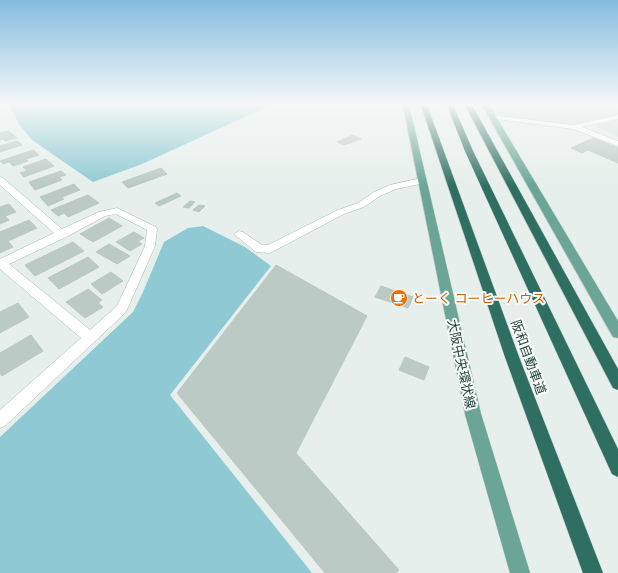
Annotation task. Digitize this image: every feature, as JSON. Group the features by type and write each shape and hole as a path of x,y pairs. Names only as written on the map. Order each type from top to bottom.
{"highway":[{"name":"阪和自動車道","path":"433,132 512,357 593,573"},
{"path":"462,132 618,468"},
{"path":"482,132 618,383"}],"main road":[{"name":"大阪中央環状線","path":"412,132 473,414 520,573"},
{"path":"499,132 618,333"}],"street":[{"path":"586,132 618,144"},
{"path":"0,180 62,234"},
{"path":"239,234 260,249 270,249 341,212 361,205 377,194 393,187 422,181"},
{"path":"0,420 122,309 150,246 152,229 117,211 102,214 1,264 90,338"}],"shaded area":[{"path":"607,132 618,132 618,137"}],"water":[{"path":"25,132 213,132 142,164 93,182 32,140"},
{"path":"203,226 245,247 271,266 170,395 312,573 0,573 0,437 133,312 164,242 188,228"}],"building":[{"path":"10,132 17,138 5,141 3,139 0,140 0,133"},
{"path":"353,135 361,139 344,145 337,142"},
{"path":"593,138 618,148 618,163 588,150 582,153 571,148"},
{"path":"17,141 22,145 0,152 0,146"},
{"path":"33,150 39,155 26,159 28,161 13,166 9,162 3,164 0,161"},
{"path":"46,159 54,166 24,177 20,173 27,171 23,167"},
{"path":"161,168 167,174 128,188 122,182"},
{"path":"61,171 66,175 59,177 62,180 35,190 29,182"},
{"path":"74,184 80,190 62,197 64,199 48,206 40,197"},
{"path":"177,193 181,196 159,206 155,203"},
{"path":"88,195 99,203 68,217 64,213 58,216 51,210"},
{"path":"190,201 195,202 189,208 183,207"},
{"path":"9,204 16,212 5,216 9,220 0,224 0,207"},
{"path":"199,205 205,206 199,212 193,210"},
{"path":"109,218 122,226 93,242 80,234"},
{"path":"29,220 37,228 8,241 13,247 0,253 0,232"},
{"path":"134,232 144,238 138,241 142,244 130,251 116,242"},
{"path":"73,242 84,251 35,276 25,265"},
{"path":"109,244 130,256 117,264 96,252"},
{"path":"88,257 99,267 59,289 48,278"},
{"path":"276,265 367,316 296,453 399,570 396,573 325,573 177,393"},
{"path":"111,272 123,281 102,294 91,284"},
{"path":"381,286 413,297 408,308 375,297"},
{"path":"88,289 102,300 98,303 103,307 85,318 66,302"},
{"path":"18,303 29,317 0,333 0,312"},
{"path":"31,335 43,351 2,376 0,373 0,353"},
{"path":"405,357 429,367 424,380 399,370"}],"place":[{"name":"とーく コーヒーハウス","path":"399,298"}]}
